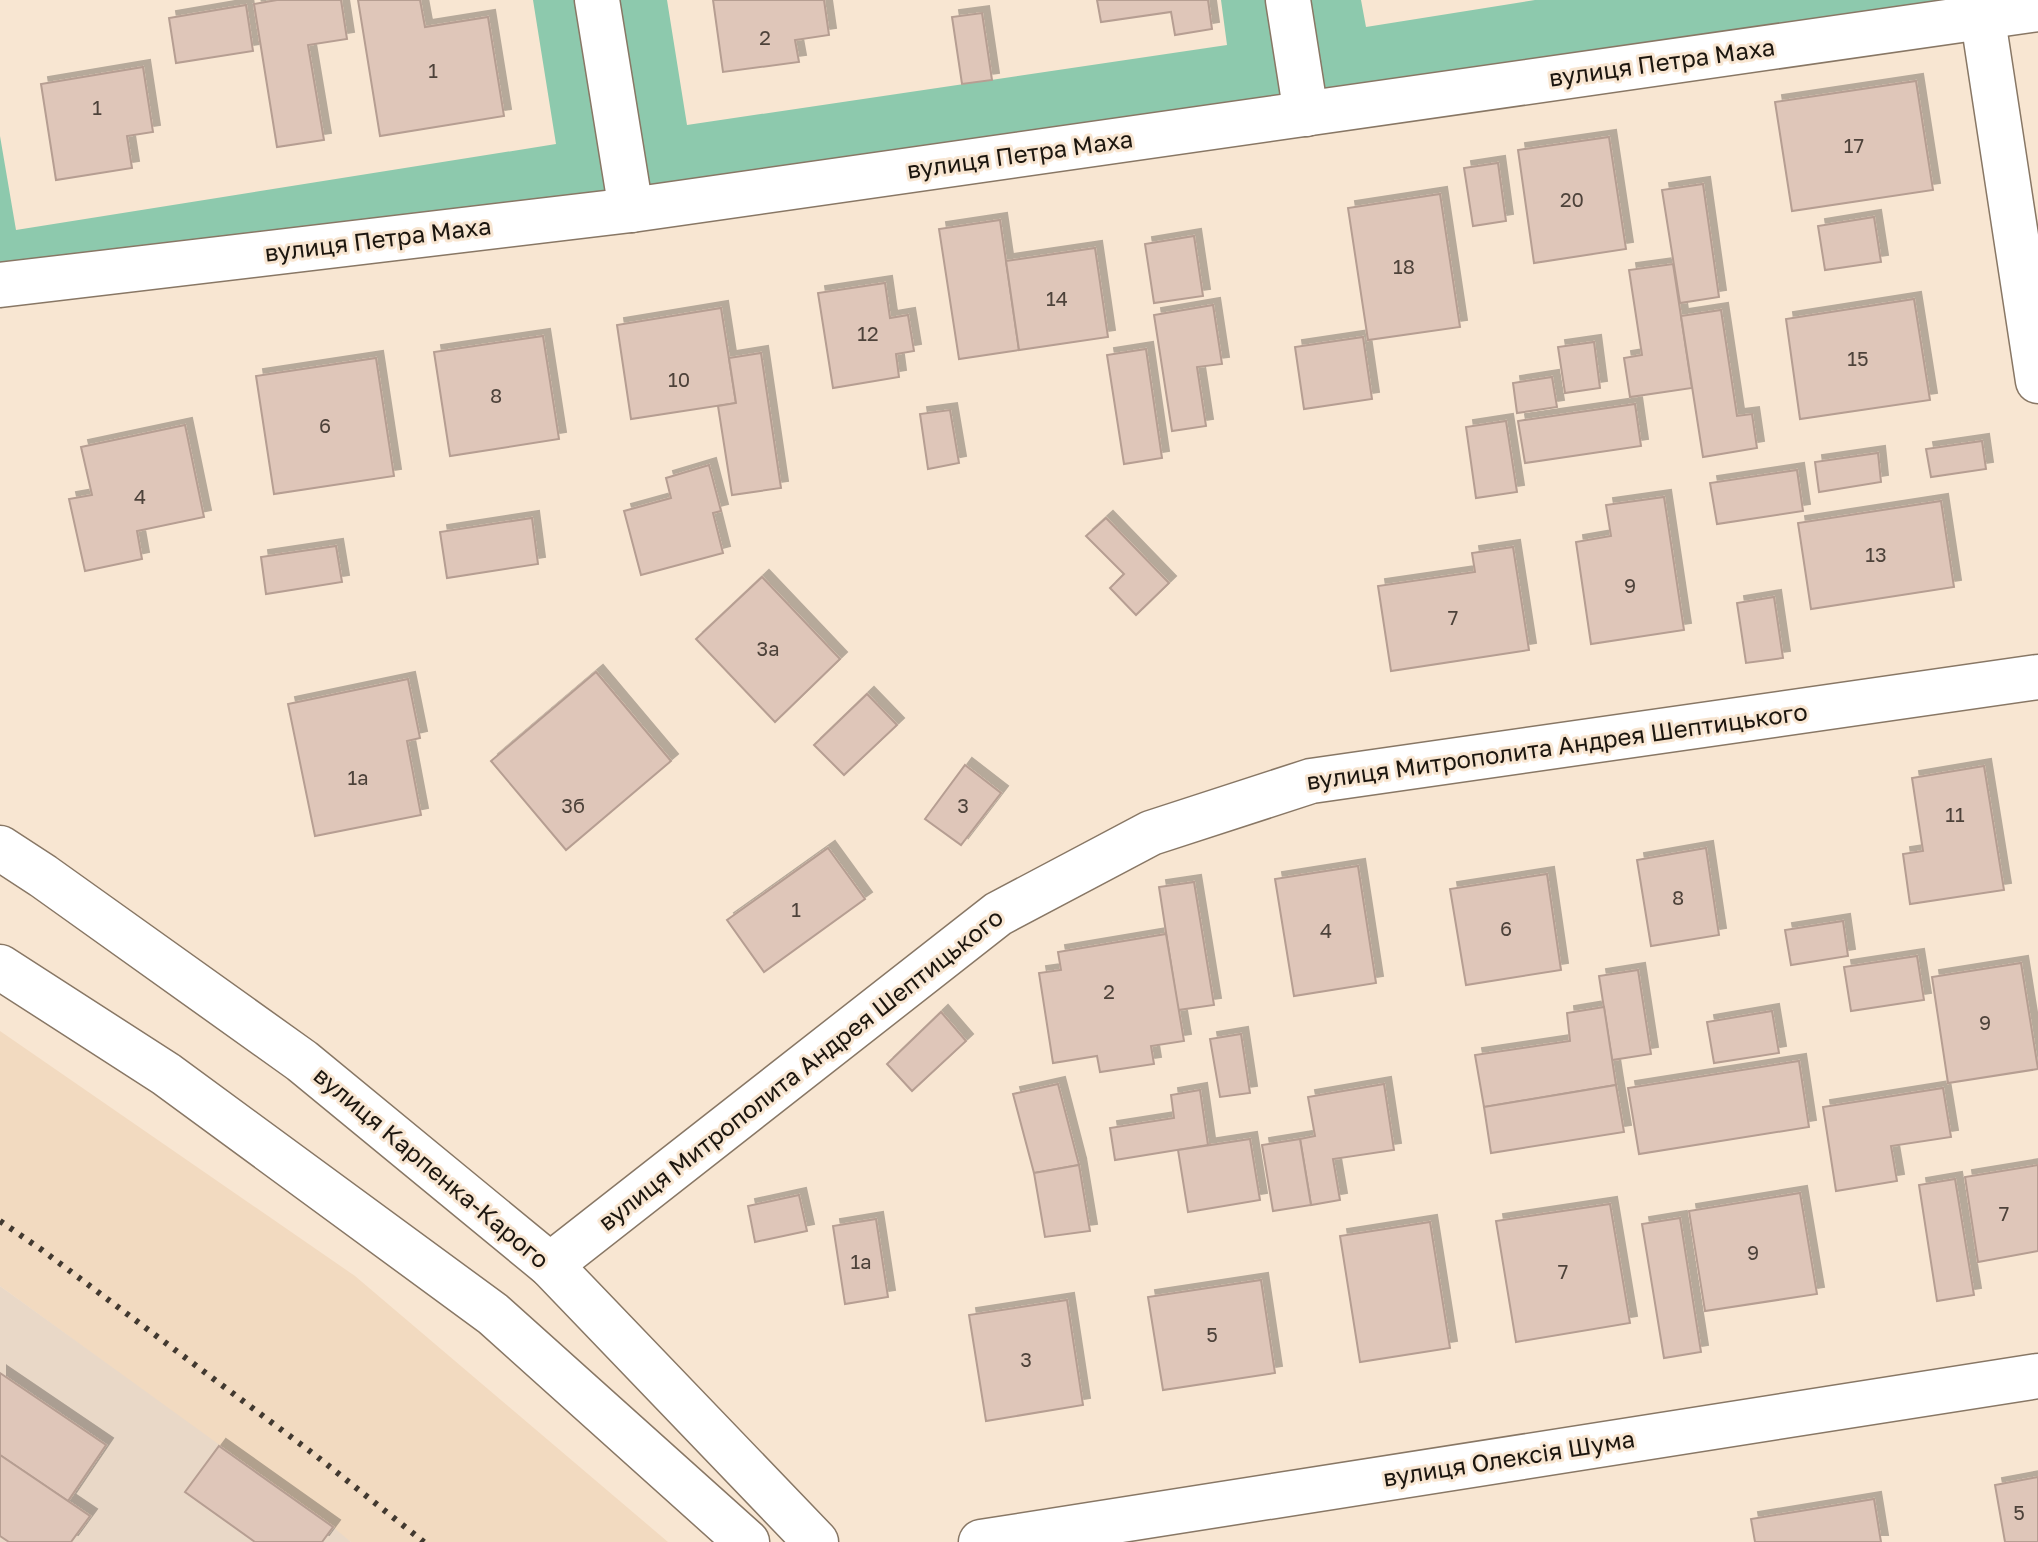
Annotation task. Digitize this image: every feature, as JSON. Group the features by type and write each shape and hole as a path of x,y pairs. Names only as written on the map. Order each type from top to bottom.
{"street":[{"path":"597,0 631,210"},
{"path":"1288,0 1306,114"},
{"path":"1981,9 2038,381"},
{"name":"вулиця Петра Маха","path":"0,285 631,210 1306,114 1981,9 2038,9"},
{"name":"вулиця Митрополита Андрея Шептицького","path":"550,1265 998,914 1151,833 1311,781 2038,677"},
{"name":"вулиця Карпенка-Карого","path":"0,848 302,1061 550,1265 816,1542"},
{"path":"0,967 166,1074 493,1314 747,1542"},
{"name":"вулиця Олексія Шума","path":"981,1542 2038,1376"}],"shaded area":[{"path":"0,1031 355,1276 668,1542 351,1542 0,1286"},
{"path":"0,1286 333,1527 351,1542 0,1542"}],"green space":[{"path":"533,0 576,0 606,192 0,263 0,136 16,230 556,144"},
{"path":"619,0 667,0 687,125 1227,45 1221,0 1266,0 1282,96 649,186"},
{"path":"1310,0 1361,0 1366,27 1535,0 1955,0 1324,90"}],"building":[{"path":"277,0 341,0 347,39 308,45 324,140 277,147 254,4"},
{"path":"358,0 420,0 425,27 488,17 504,116 380,136"},
{"path":"713,0 824,0 829,35 795,40 799,62 723,72"},
{"path":"1097,0 1208,0 1212,29 1175,35 1171,12 1101,22"},
{"path":"246,5 253,51 176,63 169,18"},
{"path":"982,13 992,80 962,84 952,17"},
{"path":"143,67 153,132 127,136 132,168 56,180 41,84"},
{"path":"1916,81 1933,190 1792,211 1775,102"},
{"path":"1609,137 1626,249 1534,263 1518,150"},
{"path":"1498,163 1506,221 1473,226 1464,168"},
{"path":"1703,184 1719,297 1680,303 1662,190"},
{"path":"1440,194 1460,327 1368,340 1348,208"},
{"path":"1874,217 1881,262 1825,270 1818,226"},
{"path":"1000,220 1019,350 959,359 939,229"},
{"path":"1194,236 1203,296 1154,303 1145,244"},
{"path":"1095,248 1108,337 1019,350 1006,261"},
{"path":"1673,264 1692,388 1630,397 1624,358 1642,355 1629,270"},
{"path":"885,283 890,318 908,315 914,351 896,354 899,377 833,388 818,293"},
{"path":"1914,299 1930,400 1800,419 1786,319"},
{"path":"1213,305 1222,364 1197,367 1206,426 1172,431 1154,315"},
{"path":"721,308 736,403 631,419 617,325"},
{"path":"1721,310 1737,416 1752,414 1757,448 1703,457 1681,316"},
{"path":"543,336 559,439 450,456 434,352"},
{"path":"1363,337 1372,399 1304,409 1295,347"},
{"path":"1594,342 1600,388 1565,393 1558,347"},
{"path":"1146,349 1162,458 1124,464 1107,355"},
{"path":"761,353 781,488 732,495 718,406 736,403 729,358"},
{"path":"376,358 394,476 274,494 256,376"},
{"path":"1552,377 1557,407 1517,413 1513,383"},
{"path":"1635,404 1641,446 1525,463 1518,421"},
{"path":"950,410 959,463 928,469 920,414"},
{"path":"1506,421 1517,492 1476,498 1466,427"},
{"path":"185,425 204,517 137,531 142,559 85,571 69,499 92,495 81,447"},
{"path":"1982,441 1986,469 1931,477 1926,449"},
{"path":"1878,453 1881,482 1819,492 1815,462"},
{"path":"709,465 721,511 713,513 723,553 641,575 624,511 671,498 666,478"},
{"path":"1797,470 1803,511 1717,524 1710,483"},
{"path":"1664,497 1684,630 1591,644 1576,542 1611,536 1606,505"},
{"path":"1941,501 1954,587 1811,609 1798,523"},
{"path":"532,518 538,564 447,578 440,532"},
{"path":"1106,518 1169,583 1136,615 1110,588 1124,574 1086,536"},
{"path":"336,546 342,582 266,594 261,557"},
{"path":"1513,547 1529,650 1391,671 1378,586 1475,572 1472,553"},
{"path":"762,577 840,659 775,722 696,639"},
{"path":"1774,597 1783,658 1746,663 1737,603"},
{"path":"596,672 671,761 566,850 491,761"},
{"path":"408,679 420,738 407,741 421,815 315,836 288,704"},
{"path":"867,694 897,725 844,775 814,745"},
{"path":"965,765 1001,793 961,845 925,819"},
{"path":"1984,766 2004,890 1910,904 1903,854 1923,851 1912,778"},
{"path":"828,848 865,899 764,972 727,920"},
{"path":"1706,848 1719,935 1651,946 1637,860"},
{"path":"1358,866 1376,983 1294,996 1275,879"},
{"path":"1547,874 1561,970 1466,985 1450,889"},
{"path":"1194,882 1214,1005 1178,1010 1159,887"},
{"path":"1843,921 1848,956 1791,965 1785,930"},
{"path":"1166,934 1184,1041 1151,1046 1154,1064 1100,1072 1097,1056 1053,1063 1039,973 1061,970 1058,952"},
{"path":"1917,956 1924,1000 1851,1011 1844,967"},
{"path":"2021,963 2038,1069 1948,1083 1932,977"},
{"path":"1638,970 1651,1054 1612,1060 1599,976"},
{"path":"1604,1007 1616,1085 1484,1107 1475,1055 1570,1041 1567,1013"},
{"path":"1772,1011 1779,1053 1714,1063 1707,1022"},
{"path":"941,1012 966,1041 912,1091 887,1064"},
{"path":"1241,1034 1250,1093 1220,1097 1210,1039"},
{"path":"1799,1061 1809,1127 1639,1154 1628,1088"},
{"path":"1058,1084 1079,1165 1034,1173 1013,1094"},
{"path":"1384,1084 1394,1150 1333,1159 1340,1200 1311,1205 1300,1139 1315,1136 1308,1097"},
{"path":"1616,1085 1624,1132 1491,1153 1484,1107"},
{"path":"1943,1088 1951,1137 1891,1146 1897,1181 1836,1191 1823,1107"},
{"path":"1200,1090 1208,1145 1115,1160 1110,1128 1174,1118 1171,1095"},
{"path":"1250,1139 1260,1200 1188,1212 1178,1150"},
{"path":"1300,1139 1311,1205 1273,1211 1262,1145"},
{"path":"1079,1165 1090,1231 1045,1237 1034,1173"},
{"path":"2038,1165 2038,1251 1978,1262 1965,1177"},
{"path":"1955,1179 1974,1295 1937,1301 1919,1185"},
{"path":"1800,1193 1817,1294 1705,1311 1689,1211"},
{"path":"799,1195 807,1231 755,1242 748,1206"},
{"path":"1610,1204 1630,1323 1516,1342 1496,1221"},
{"path":"1680,1218 1701,1352 1664,1358 1642,1224"},
{"path":"876,1219 888,1297 845,1304 833,1226"},
{"path":"1430,1222 1450,1348 1360,1362 1340,1236"},
{"path":"1261,1280 1275,1373 1163,1390 1148,1297"},
{"path":"1067,1300 1083,1405 986,1421 969,1315"},
{"path":"0,1373 106,1445 68,1501 0,1455"},
{"path":"219,1446 333,1527 322,1542 255,1542 185,1492"},
{"path":"0,1455 90,1516 71,1542 9,1542 0,1536"},
{"path":"2038,1477 2038,1542 2005,1542 1995,1485"},
{"path":"1874,1499 1881,1542 1755,1542 1751,1519"}],"railway":[{"path":"0,1221 315,1455 424,1542"}]}
